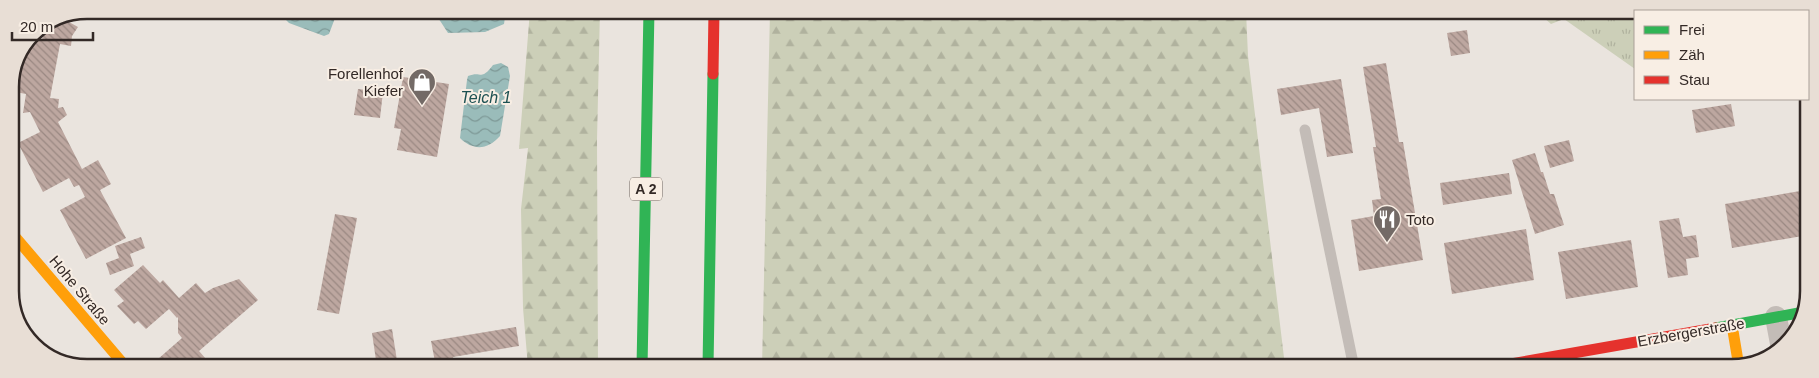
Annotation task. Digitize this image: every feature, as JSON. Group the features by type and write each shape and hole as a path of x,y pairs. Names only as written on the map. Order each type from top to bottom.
{"main road":[{"name":"A 2","path":"642,359 649,19"},
{"path":"708,359 714,19"},
{"name":"Hohe Straße","path":"19,241 119,359"},
{"name":"Erzbergerstraße","path":"1539,359 1796,313"},
{"path":"1732,325 1738,359"}],"street":[{"path":"1776,317 1780,339"}],"lane":[{"path":"1305,130 1352,359"}],"green space":[{"path":"529,19 600,19 597,140 598,359 527,359 523,308 521,209 528,148 519,149"},
{"path":"770,19 1246,19 1248,56 1284,359 762,359"},
{"path":"1545,19 1564,19 1551,24"},
{"path":"1564,19 1634,19 1634,68"}],"water":[{"path":"285,19 335,19 329,34 324,36 289,23"},
{"path":"439,19 505,19 504,24 485,32 448,33"},
{"name":"Teich 1","path":"501,63 508,67 510,76 500,136 491,144 475,147 460,138 468,76 486,73 493,65"}],"building":[{"path":"70,21 78,27 72,36 71,46 60,44 50,98 59,99 58,108 63,107 67,115 58,122 82,169 98,160 104,171 111,184 100,190 126,238 86,259 60,210 85,197 79,185 74,187 69,178 43,192 19,145 19,142 40,132 30,112 23,113 26,94 19,93 19,82 21,69 26,57 38,40 42,41 43,35 65,22"},
{"path":"1467,30 1470,53 1451,56 1447,33"},
{"path":"1386,63 1399,142 1403,142 1423,260 1359,271 1351,220 1374,216 1372,200 1381,199 1373,147 1376,147 1363,67"},
{"name":"Forellenhof Kiefer","path":"403,77 449,84 437,157 397,150 401,129 394,128"},
{"path":"1341,79 1353,153 1327,157 1319,108 1281,115 1277,89"},
{"path":"358,89 383,92 380,118 354,115"},
{"path":"1731,104 1735,126 1696,133 1692,110"},
{"path":"1569,140 1574,161 1550,168 1544,146"},
{"path":"1535,153 1550,194 1554,194 1564,225 1535,234 1512,160"},
{"path":"1509,173 1512,194 1443,205 1440,183"},
{"path":"1800,191 1800,236 1732,248 1725,204"},
{"path":"335,214 357,218 339,314 317,310"},
{"path":"1679,218 1683,237 1696,235 1699,257 1686,259 1688,275 1668,278 1659,221"},
{"path":"1526,229 1534,280 1452,294 1444,243"},
{"path":"141,237 145,248 130,254 134,266 110,275 106,263 119,258 115,246"},
{"path":"1631,240 1638,287 1566,299 1558,252"},
{"path":"143,265 160,283 163,280 179,298 196,283 205,293 213,288 239,279 258,300 199,351 206,359 158,359 182,338 178,333 178,317 169,309 146,329 138,321 134,324 117,306 124,301 114,290"},
{"path":"516,327 519,346 453,357 453,359 434,359 431,341"},
{"path":"392,329 397,359 376,359 372,333"}],"traffic: fast":[{"path":"642,359 649,19"},
{"path":"708,359 713,74"},
{"path":"1716,328 1796,313"}],"traffic: slow":[{"path":"19,241 119,359"},
{"path":"1732,325 1738,359"}],"traffic: jam":[{"path":"713,74 714,19"},
{"path":"1539,359 1716,328"}],"place":[{"name":"Forellenhof Kiefer","path":"422,106"},
{"name":"Toto","path":"1387,243"}]}
